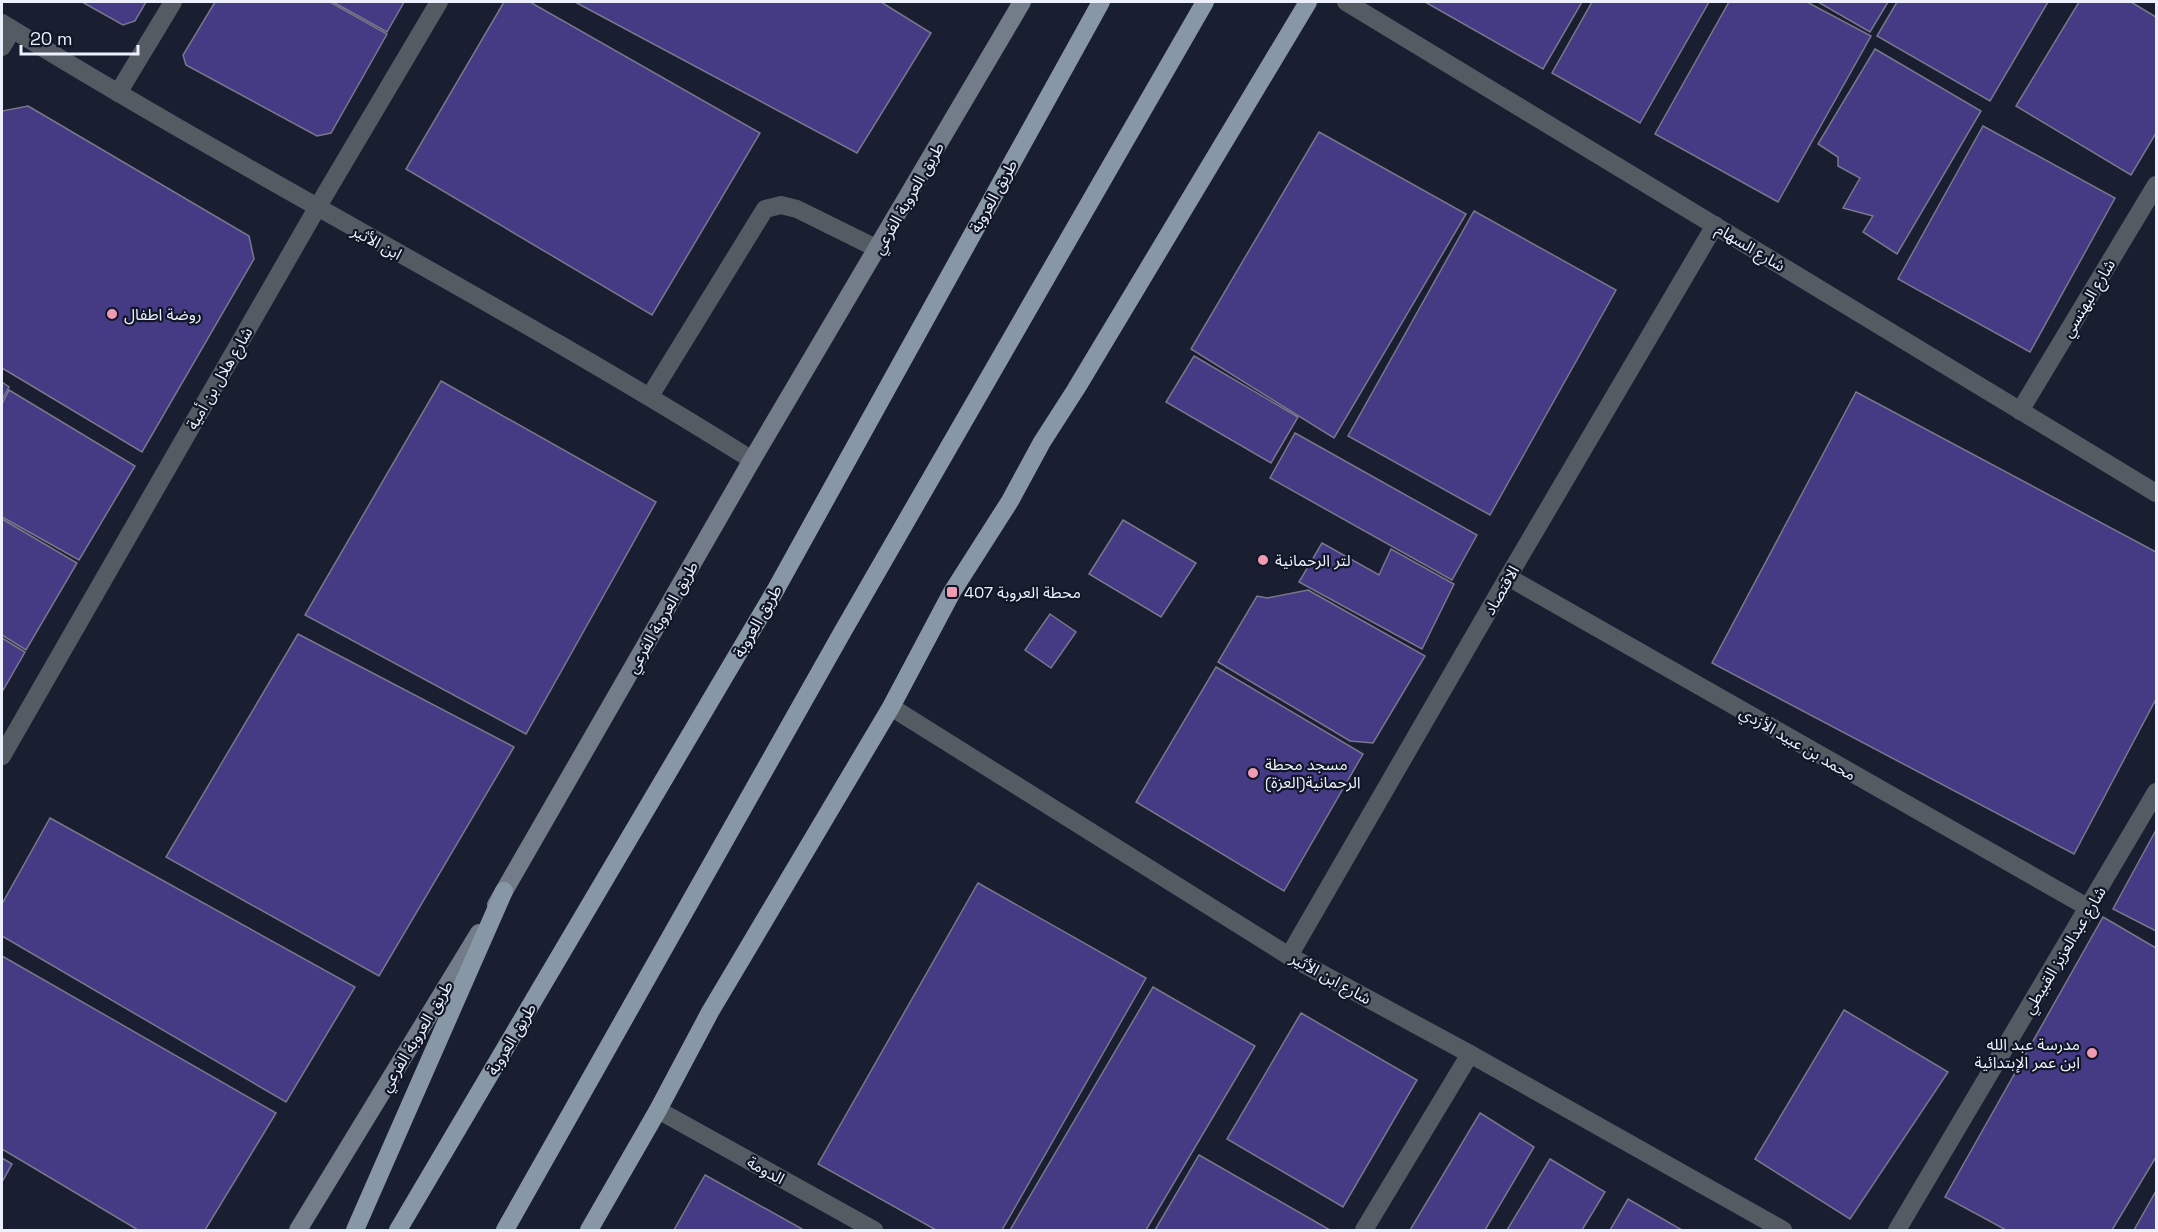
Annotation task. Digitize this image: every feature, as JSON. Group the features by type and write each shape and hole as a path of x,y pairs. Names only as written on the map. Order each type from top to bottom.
{"main road":[{"name":"طريق العروبة","path":"398,1230 775,591 1101,2"},
{"path":"505,1230 843,631 1205,2"},
{"path":"589,1230 658,1110 710,1012 891,707 952,592 1011,501 1042,442 1308,2"},
{"path":"355,1230 504,891"}],"street":[{"path":"118,93 173,2"},
{"name":"شارع هلال بن أمية","path":"2,756 317,208 439,2"},
{"name":"طريق العروبة الفرعي","path":"298,1230 504,891 752,460 1022,2"},
{"name":"شارع السهام","path":"1346,2 2157,493"},
{"path":"2,47 7,27"},
{"name":"ابن الأثير","path":"7,27 317,208 650,396 752,460"},
{"name":"شارع البهنسي","path":"2020,411 2157,185"},
{"path":"650,396 765,209 781,205 797,208 878,249"},
{"name":"الاقتصاد","path":"1289,956 1715,225"},
{"name":"محمد بن عبيد الأزدي","path":"1508,577 2089,908"},
{"name":"شارع ابن الأثير","path":"891,707 1289,956 1470,1054 1783,1230"},
{"name":"شارع عبدالعزيز القبيطي","path":"1897,1230 2157,792"},
{"path":"1364,1230 1470,1054"},
{"name":"الدومة","path":"658,1110 874,1230"}],"building":[{"path":"82,2 146,2 135,21 123,25"},
{"path":"215,2 330,2 387,34 331,133 317,136 186,65 183,55"},
{"path":"333,2 404,2 387,32"},
{"path":"504,2 530,2 760,133 652,315 406,169"},
{"path":"575,2 881,2 931,33 857,153"},
{"path":"1425,2 1582,2 1543,69"},
{"path":"1592,2 1709,2 1640,123 1552,73"},
{"path":"1729,2 1807,2 1871,36 1778,202 1655,134"},
{"path":"1818,2 1888,2 1870,32"},
{"path":"1897,2 2048,2 1990,101 1877,36"},
{"path":"2079,2 2131,2 2156,17 2156,133 2131,175 2016,106"},
{"path":"1875,49 1981,111 1897,254 1863,232 1873,216 1843,208 1860,178 1838,166 1838,157 1818,144"},
{"name":"روضة اطفال","path":"28,106 249,236 254,259 142,452 2,368 2,111"},
{"path":"1983,126 2115,198 2030,352 1898,279"},
{"path":"1319,132 1466,214 1334,438 1191,349"},
{"path":"1474,211 1616,290 1490,515 1348,436"},
{"path":"1194,356 1298,417 1271,463 1166,402"},
{"path":"441,381 656,502 526,734 305,615"},
{"path":"2,382 9,387 2,400"},
{"path":"9,390 135,466 79,560 2,517 2,404"},
{"path":"1856,392 2156,552 2156,699 2074,854 1712,663"},
{"path":"1295,433 1477,535 1452,580 1270,478"},
{"path":"2,519 77,563 26,650 2,635"},
{"path":"1123,520 1196,563 1161,617 1089,574"},
{"path":"1322,543 1379,575 1391,549 1454,584 1422,649 1299,582"},
{"path":"1308,590 1425,656 1373,743 1350,741 1218,662 1257,596 1267,598"},
{"path":"1050,614 1076,632 1051,668 1025,650"},
{"path":"298,634 514,747 379,976 166,857"},
{"path":"2,638 25,652 2,692"},
{"name":"مسجد محطة الرحمانية(العزة)","path":"1216,667 1363,754 1284,891 1136,802"},
{"path":"50,818 355,987 286,1102 2,936 2,904"},
{"path":"2156,830 2156,931 2113,909"},
{"path":"978,883 1146,978 1002,1230 936,1230 818,1164"},
{"name":"مدرسة عبد الله ابن عمر الإبتدائية","path":"2103,917 2156,948 2156,1157 2112,1230 2006,1230 1945,1197"},
{"path":"2,956 276,1113 205,1230 138,1230 2,1149"},
{"path":"1153,987 1255,1046 1146,1230 1010,1230"},
{"path":"1844,1010 1948,1072 1850,1219 1755,1159"},
{"path":"1301,1013 1417,1080 1343,1207 1227,1139"},
{"path":"1480,1113 1534,1147 1485,1230 1410,1230"},
{"path":"1199,1155 1330,1230 1155,1230"},
{"path":"2,1158 12,1164 2,1182"},
{"path":"1550,1159 1605,1192 1582,1230 1507,1230"},
{"path":"705,1175 804,1230 674,1230"},
{"path":"2156,1191 2156,1230 2134,1230"},
{"path":"1628,1199 1682,1230 1610,1230"}],"place":[{"name":"روضة اطفال","path":"112,314"},
{"name":"لتر الرحمانية","path":"1263,560"},
{"name":"محطة العروبة 407","path":"952,592"},
{"name":"مسجد محطة الرحمانية(العزة)","path":"1253,773"},
{"name":"مدرسة عبد الله ابن عمر الإبتدائية","path":"2092,1053"}]}
